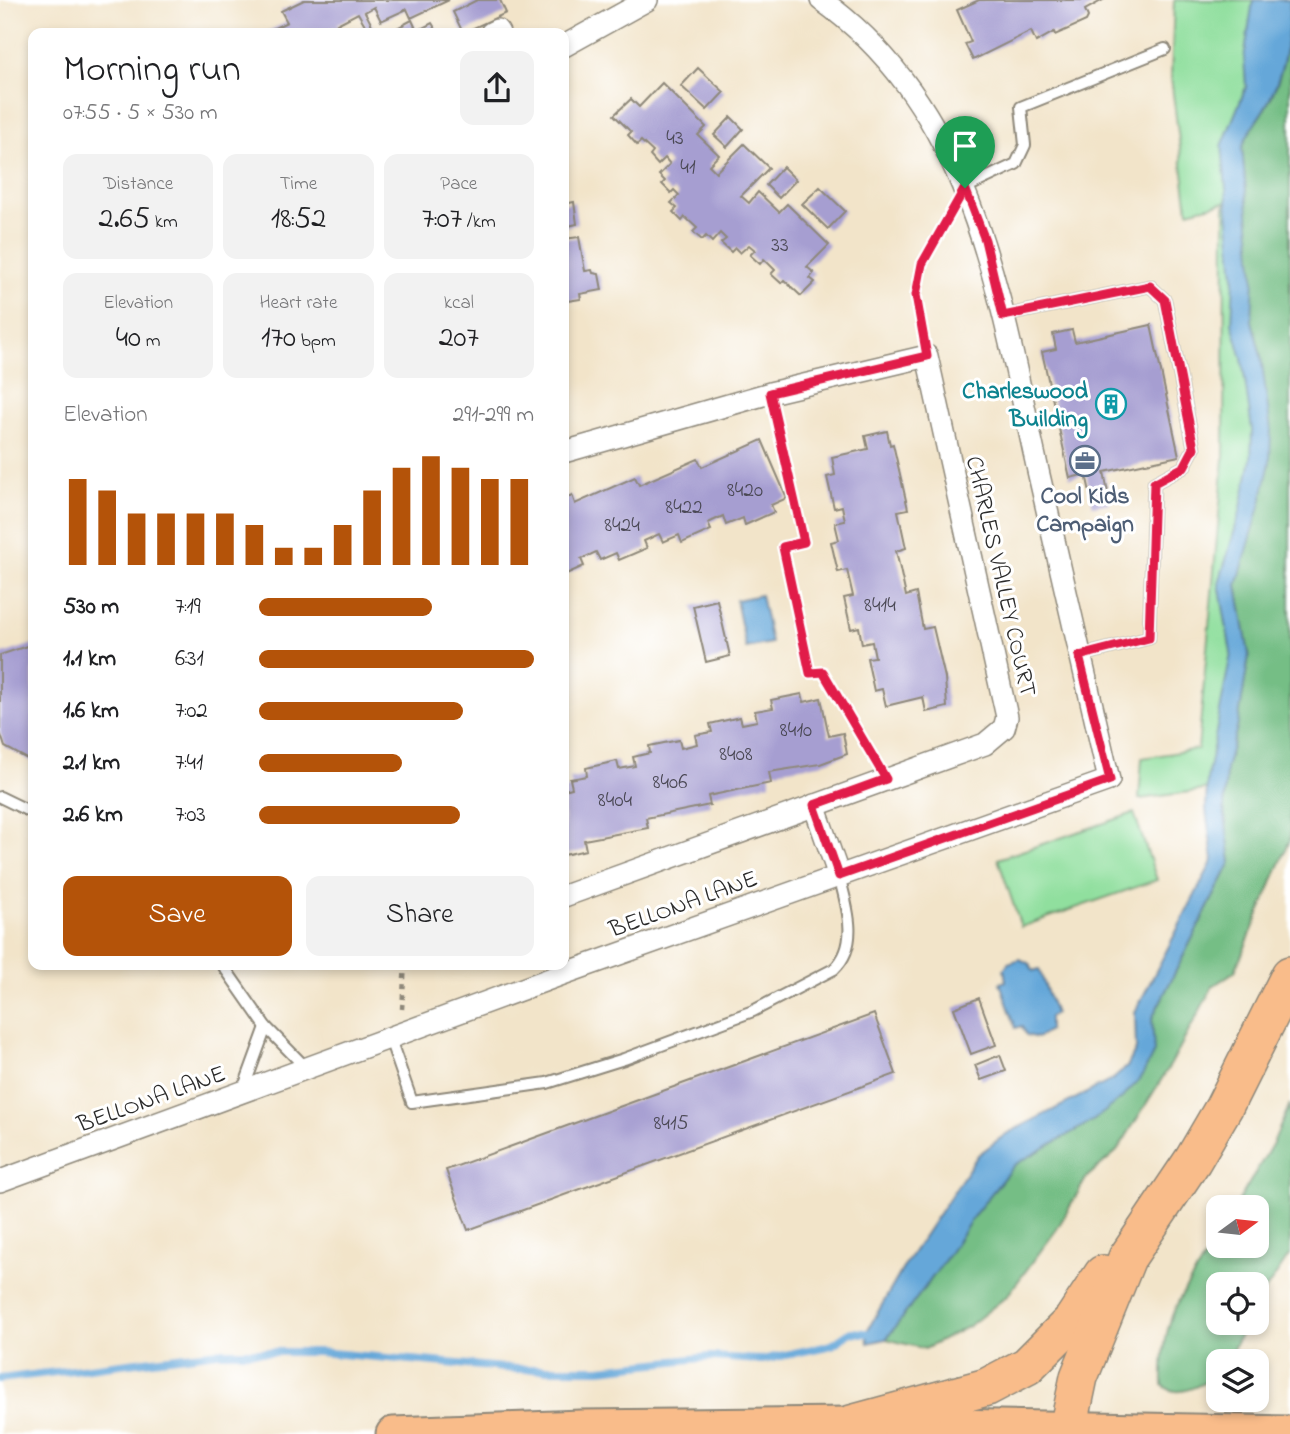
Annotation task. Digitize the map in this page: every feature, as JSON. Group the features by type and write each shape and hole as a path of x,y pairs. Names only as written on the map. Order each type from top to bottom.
{"highway":[{"path":"1067,1432 1079,1377 1127,1258 1193,1160 1224,1107 1290,975"},
{"path":"851,1424 987,1387 1027,1366 1072,1321 1102,1274 1127,1258"}],"main road":[{"path":"393,1434 581,1427 851,1424 1067,1432 1290,1433"}],"street":[{"path":"569,43 647,0"},
{"path":"821,0 888,62 949,150 965,188 985,240 1079,656"},
{"path":"569,451 770,393 927,356"},
{"name":"CHARLES VALLEY COURT","path":"569,894 985,744 1004,728 1007,717 927,356"},
{"name":"BELLONA LANE","path":"0,1181 1110,780 1079,656"},
{"path":"814,805 839,876"}],"lane":[{"path":"965,188 1016,164 1025,145 1021,107 1165,49"},
{"path":"1003,316 1150,286 1165,300 1194,448 1184,467 1154,483 1149,638 1079,656"},
{"path":"0,797 28,811"},
{"path":"395,1037 412,1102 547,1083 624,1059 753,1011 834,969 844,960 850,932 839,876"},
{"path":"226,970 266,1027 307,1069"},
{"path":"242,1093 266,1027"}],"path":[{"path":"927,356 916,295 922,264 965,188"},
{"path":"770,393 804,542 783,547 810,673 823,672 886,779"},
{"path":"395,1037 404,970"}],"green space":[{"path":"1174,0 1286,0 1290,79 1290,603 1240,785 1139,799 1142,758 1198,749 1224,459 1225,202 1188,211 1171,78"},
{"path":"1290,31 1290,840 1235,971 1213,986 1171,1064 1117,1151 1087,1177 1057,1229 1007,1296 969,1326 925,1349 886,1339 943,1263 975,1214 1014,1165 1094,1120 1153,1052 1152,1018 1231,862 1224,809 1226,769 1238,724 1249,655 1237,585 1270,462 1261,356 1252,321 1253,277 1242,148 1275,87"},
{"path":"1134,813 1157,880 1021,927 998,859"},
{"path":"1290,1104 1290,1254 1269,1285 1269,1272 1206,1272 1206,1335 1240,1335 1233,1349 1206,1349 1206,1381 1182,1391 1169,1389 1163,1385 1163,1360 1170,1322 1184,1291 1206,1257 1269,1258 1269,1195 1242,1195 1273,1143"}],"water":[{"path":"1253,0 1290,0 1290,14 1285,54 1278,81 1242,148 1254,277 1252,321 1261,356 1271,430 1270,462 1237,585 1249,655 1238,724 1226,769 1224,809 1231,862 1152,1018 1154,1052 1141,1078 1122,1098 1094,1120 1014,1165 975,1214 943,1263 886,1339 868,1343 867,1331 906,1263 978,1155 1006,1134 1112,1080 1127,1067 1136,1049 1135,1012 1213,860 1206,810 1207,779 1231,653 1219,583 1240,512 1251,459 1252,430 1242,359 1232,323 1234,277 1222,146 1246,87 1244,58"},
{"path":"761,595 771,643 746,648 736,600"},
{"path":"1020,959 1030,964 1033,971 1039,969 1055,1014 1049,1017 1049,1030 1037,1038 1026,1035 1022,1026 1016,1028 1000,983 1006,981 1004,969 1008,963"}],"building":[{"path":"304,0 449,0 411,18 407,9 381,21 374,7 365,12 373,28 360,28 365,25 358,13 337,24 339,28 274,28 287,22 281,11"},
{"path":"477,0 500,0 506,13 474,28 461,28 453,12"},
{"path":"979,0 1103,0 1085,10 1088,17 1086,21 1055,35 1054,32 1036,42 1031,31 973,60 965,44 971,42 957,10"},
{"path":"412,20 416,28 397,28"},
{"path":"432,23 435,28 423,28"},
{"path":"698,68 724,92 707,110 681,86"},
{"path":"662,83 706,127 698,135 719,155 709,165 716,172 744,144 769,168 741,196 749,203 758,192 779,212 787,204 829,245 807,267 814,273 810,278 815,282 801,296 784,280 781,283 771,274 775,270 764,259 760,264 750,255 755,250 749,245 740,253 735,248 731,252 721,243 726,239 720,233 712,242 706,236 702,240 693,232 697,228 685,217 682,221 673,212 677,208 671,203 679,195 674,190 671,193 662,184 665,181 659,175 670,164 665,158 658,165 650,156 653,152 641,141 637,145 628,135 631,132 614,115 631,99 639,107"},
{"path":"731,117 743,129 727,147 714,135"},
{"path":"783,167 796,180 779,198 766,185"},
{"path":"820,187 845,211 828,229 802,204"},
{"path":"574,202 577,224 569,226 569,203"},
{"path":"579,237 585,271 592,270 593,273 599,274 602,290 580,294 581,299 569,301 569,238"},
{"name":"Charleswood Building","path":"1151,325 1179,456 1104,472 1110,503 1093,506 1086,474 1070,478 1042,352 1056,349 1053,334 1072,330 1075,342"},
{"path":"887,431 890,445 893,444 908,509 898,511 906,548 896,551 906,596 916,593 923,629 933,627 945,678 947,707 926,712 923,697 886,706 882,689 874,691 867,658 875,657 872,642 862,644 859,627 851,629 844,598 853,596 847,570 838,572 831,542 839,540 835,523 845,521 842,506 834,508 827,477 835,475 832,457 868,449 865,436"},
{"path":"762,440 787,498 771,505 774,512 745,525 743,518 726,525 723,516 708,523 711,530 682,543 679,535 663,542 659,534 644,541 647,548 619,560 616,553 600,560 596,552 581,559 584,566 569,573 569,496 572,495 575,504 635,477 639,485 698,459 702,467"},
{"path":"717,600 730,656 706,662 693,606"},
{"path":"28,646 28,759 5,747 0,732 0,655"},
{"path":"802,694 804,702 821,698 829,736 843,733 847,754 820,764 769,772 771,783 708,796 710,805 646,818 648,828 584,840 586,850 569,854 569,789 572,788 570,779 587,776 586,768 617,761 619,769 635,766 633,757 650,753 649,746 679,740 681,748 697,744 695,735 712,732 710,724 740,717 742,724 757,721 755,711 773,708 771,700"},
{"path":"979,998 996,1045 971,1054 954,1008"},
{"path":"874,1014 896,1074 468,1230 446,1170"},
{"path":"1000,1055 1006,1071 981,1080 975,1065"}],"waterway":[{"path":"0,1379 218,1352 318,1352 516,1369 600,1369 710,1357 762,1360 832,1345 851,1332 878,1334"}],"place":[{"name":"Charleswood Building","path":"1111,404"},
{"name":"Cool Kids Campaign","path":"1085,461"}],"route":[{"path":"965,188 985,240 1003,316 1150,286 1165,300 1194,448 1184,467 1154,483 1149,638 1079,656 1110,780 839,876 814,805 886,779 823,672 810,673 783,547 804,542 770,393 927,356 916,295 922,264 965,188"}]}
